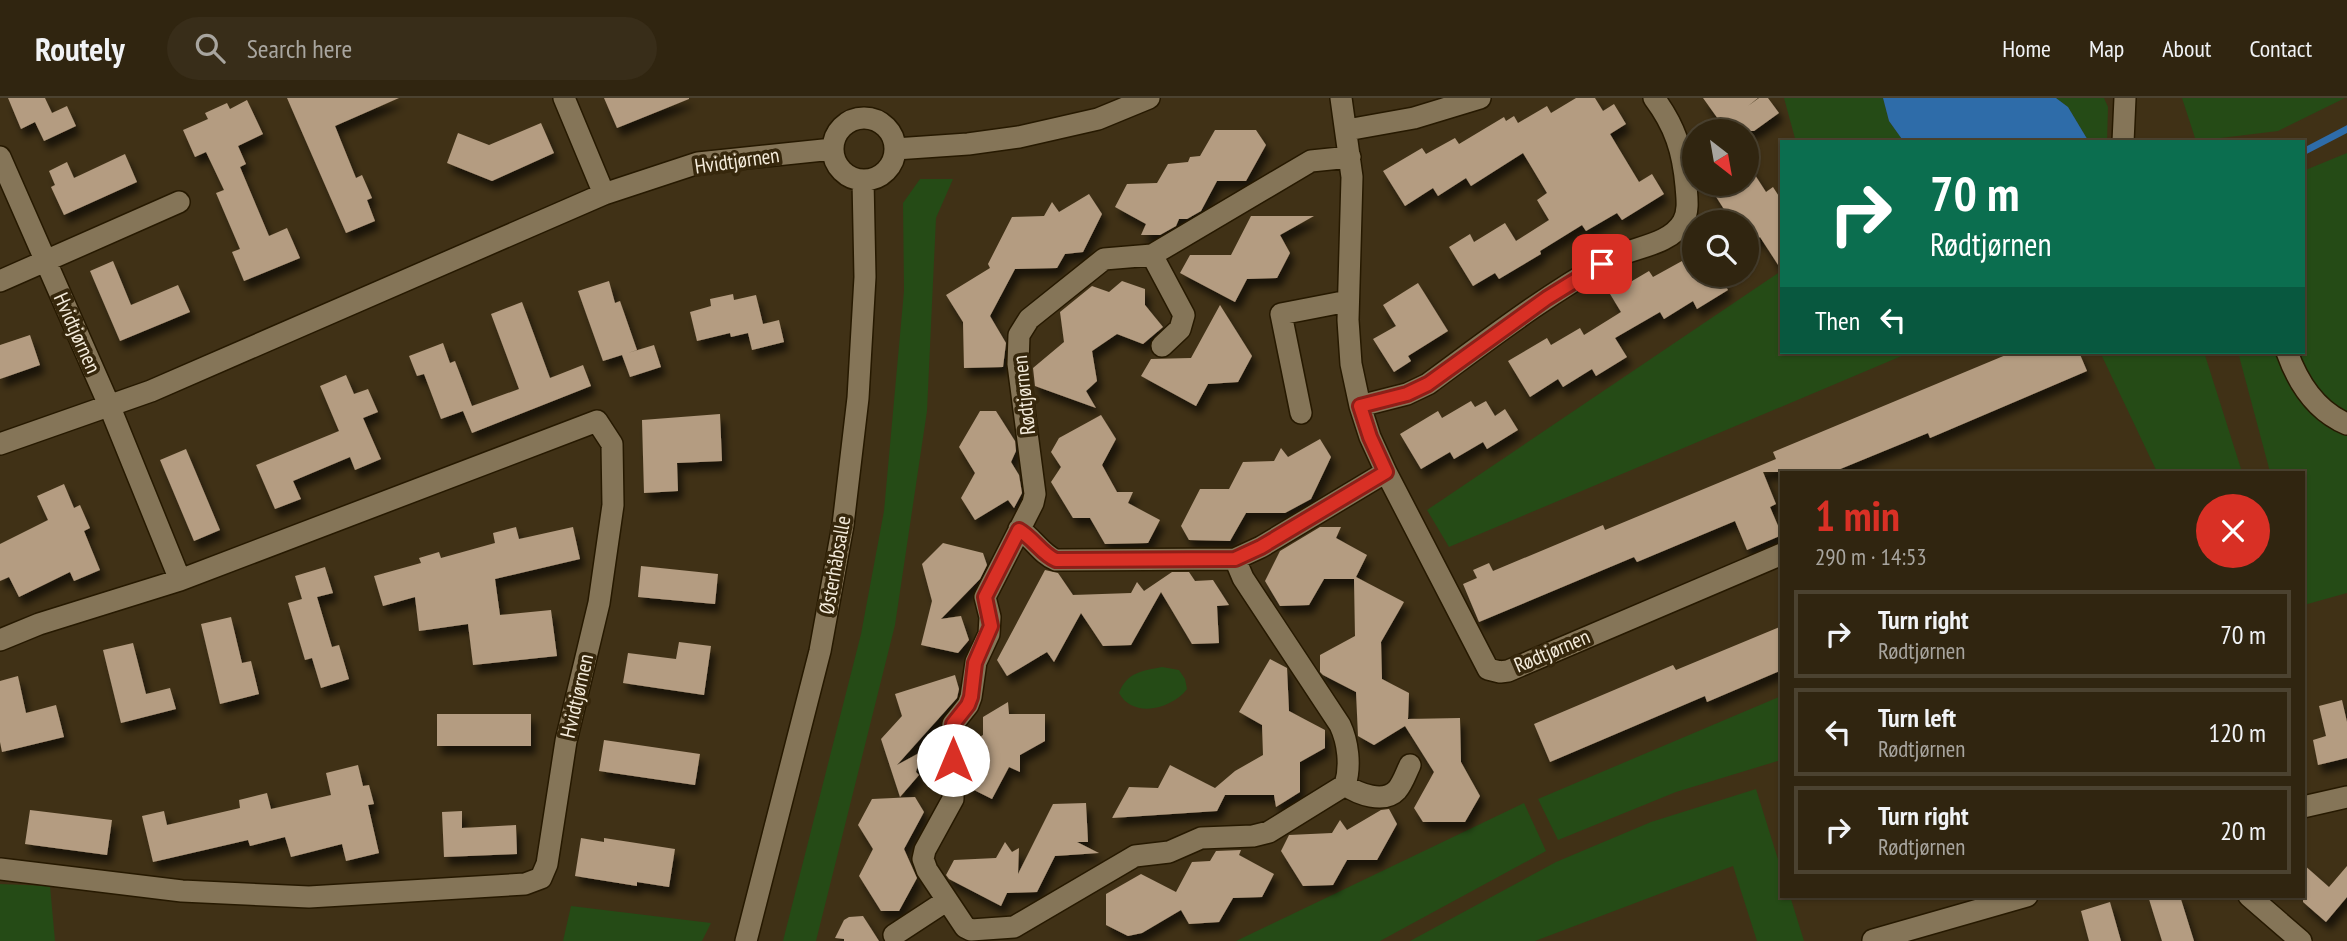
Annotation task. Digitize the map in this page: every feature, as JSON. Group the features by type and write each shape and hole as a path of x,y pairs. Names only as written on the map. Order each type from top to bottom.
{"street":[{"path":"564,98 604,194"},
{"path":"895,149 968,144 1018,137 1098,119 1149,98"},
{"name":"Rødtjørnen","path":"1342,98 1352,177 1348,301 1351,363 1360,406 1386,472 1488,669 1508,671 1780,555"},
{"path":"1347,130 1414,118 1480,98"},
{"path":"1360,406 1407,394 1428,384 1547,298 1624,253 1670,236 1678,230 1684,220 1687,206 1684,159 1677,135 1654,98"},
{"path":"2123,140 2125,98"},
{"path":"860,108 887,128 895,149 887,170 877,177 863,180 845,174 837,165 833,149 837,132 852,120 860,108"},
{"name":"Hvidtjørnen","path":"0,444 151,391 604,194 698,163 833,149"},
{"name":"Rødtjørnen","path":"1345,785 1261,835 1201,838 1169,852 1135,856 1014,927 971,930 959,921 923,859 925,850 953,799 953,724 968,705 975,663 989,634 990,617 985,597 1035,494 1019,379 1019,335 1029,319 1104,259 1152,255 1311,161 1350,157"},
{"name":"Hvidtjørnen","path":"0,158 109,405 180,580"},
{"name":"Østerhåbsalle","path":"746,941 820,651 843,525 858,398 864,276 863,180"},
{"path":"0,281 179,202"},
{"path":"1152,255 1184,315 1180,328 1162,346"},
{"path":"1301,413 1281,314 1348,301"},
{"path":"2288,354 2306,393 2331,418 2347,424"},
{"name":"Hvidtjørnen","path":"0,640 39,624 180,580 597,421 612,444 613,505 599,603 566,741 547,864 541,878 525,884 309,897 183,891 0,869"},
{"path":"1019,530 1031,537 1049,557 1056,560 1235,559 1261,547 1386,472"},
{"path":"1235,559 1243,578 1340,724 1347,746 1348,772 1345,785 1362,795 1391,794 1398,789 1410,765"},
{"path":"2305,807 2347,797"},
{"path":"1873,940 2020,898"},
{"path":"2251,898 2301,941"},
{"path":"894,935 946,901"}],"green space":[{"path":"1784,98 1883,98 1889,121 1903,140 1795,140"},
{"path":"2056,98 2104,98 2108,107 2107,140 2088,140 2068,107"},
{"path":"2182,98 2345,98 2278,131 2196,140"},
{"path":"2347,153 2347,593 2305,605 2305,471 2270,471 2239,354 2305,354 2305,170"},
{"path":"920,179 953,179 936,218 927,411 895,625 816,941 783,941 861,634 884,511 904,291 903,203"},
{"path":"1780,272 1780,354 1906,354 1449,547 1427,510"},
{"path":"2101,354 2205,354 2242,471 2157,471"},
{"path":"1162,667 1179,670 1185,679 1187,689 1172,702 1143,708 1125,701 1119,693 1131,677 1142,671"},
{"path":"1780,696 1780,760 1676,792 1558,840 1538,799"},
{"path":"1756,789 1780,866 1780,898 1791,898 1804,941 1757,941 1733,866 1535,941 1410,941 1556,862 1651,822"},
{"path":"1524,803 1546,851 1380,941 1236,941"},
{"path":"0,884 50,886 55,941 0,941"},
{"path":"571,906 711,923 702,941 563,941"}],"water":[{"path":"1883,98 2056,98 2068,107 2088,140 1903,140 1889,121"}],"building":[{"path":"8,98 45,98 52,113 67,106 76,126 44,141 35,122 21,129"},
{"path":"287,98 399,98 335,126 356,178 362,175 372,198 367,200 375,221 346,233"},
{"path":"604,98 689,98 689,99 617,128"},
{"path":"1576,98 1595,98 1603,111 1614,104 1626,124 1610,134 1639,182 1652,174 1664,194 1622,220 1617,213 1586,231 1582,225 1499,279 1495,273 1473,286 1449,247 1470,234 1474,242 1505,223 1516,241 1549,220 1537,200 1547,193 1523,153 1471,186 1466,178 1438,196 1433,188 1405,206 1383,171 1422,148 1426,154 1455,138 1459,144 1504,117 1506,121 1514,116 1518,123 1547,106 1551,113"},
{"path":"1703,98 1758,98 1748,106 1759,98 1768,98 1779,113 1759,127 1759,119 1718,119"},
{"path":"247,100 263,134 238,146 246,164 240,167 269,236 287,228 300,258 244,281 232,252 240,249 216,193 224,190 206,152 195,157 183,130 208,119 205,113 227,103 230,109"},
{"path":"541,123 554,153 492,181 447,163 458,133 489,145"},
{"path":"1215,130 1256,130 1266,145 1246,181 1217,181 1201,211 1187,219 1179,219 1176,226 1160,235 1141,235 1146,224 1115,207 1127,184 1157,183 1168,164 1188,162 1190,157 1200,156"},
{"path":"125,154 137,182 64,215 51,187 55,185 49,171 67,162 74,178"},
{"path":"1759,181 1766,192 1773,187 1780,198 1780,268 1759,238 1759,210 1724,210 1716,196 1759,196"},
{"path":"1089,194 1102,214 1083,252 1065,254 1057,268 1015,269 990,316 1006,343 1003,367 964,368 963,322 946,295 990,268 988,264 1012,217 1044,216 1052,202 1059,212"},
{"path":"1251,216 1314,216 1280,235 1290,253 1277,278 1247,279 1235,302 1180,273 1190,255 1231,255"},
{"path":"113,261 131,305 178,285 190,312 120,341 90,271"},
{"path":"1682,261 1682,287 1726,287 1728,290 1697,309 1693,301 1664,319 1660,312 1615,338 1627,357 1596,376 1592,369 1563,387 1558,379 1530,397 1508,361 1547,338 1551,345 1580,328 1584,335 1621,312 1610,294 1649,271 1653,277"},
{"path":"609,281 615,303 620,301 637,350 628,353 654,345 661,367 630,377 622,355 603,361 578,291"},
{"path":"1122,281 1145,289 1145,305 1163,327 1143,344 1117,334 1092,351 1097,381 1086,391 1096,408 1035,386 1033,368 1064,342 1060,312 1092,286 1109,292"},
{"path":"1418,283 1448,331 1408,356 1411,361 1394,372 1373,339 1396,326 1383,305"},
{"path":"733,294 734,300 756,295 763,324 779,320 784,342 752,350 748,333 731,337 730,333 697,341 690,312 711,306 710,299"},
{"path":"522,302 550,378 583,365 591,386 472,433 463,411 441,419 424,374 417,376 409,356 443,343 450,363 455,361 472,406 519,389 491,314"},
{"path":"1220,305 1252,356 1238,382 1208,384 1196,406 1141,376 1151,359 1191,358"},
{"path":"30,335 40,365 0,379 0,345"},
{"path":"2008,354 2080,354 2087,371 1930,438 1928,433 1835,471 1763,472 1776,504 1770,507 1780,536 1747,550 1735,521 1637,562 1634,557 1479,622 1463,584 1477,578 1473,570 1489,563 1493,571 1603,525 1605,530 1776,459 1773,452"},
{"path":"346,375 354,394 368,389 378,412 363,418 381,459 355,470 350,457 293,481 301,499 275,509 256,465 339,431 320,386"},
{"path":"1471,401 1475,407 1486,401 1495,416 1505,409 1518,430 1487,449 1483,442 1454,459 1450,452 1421,469 1400,434 1438,411 1442,418"},
{"path":"980,411 996,411 1015,441 1016,451 1011,462 1019,475 1022,493 1014,508 1008,500 975,520 961,498 975,473 959,447"},
{"path":"720,414 722,461 677,463 678,491 644,493 642,420"},
{"path":"1101,415 1116,439 1102,465 1117,492 1133,492 1128,503 1160,520 1148,543 1105,544 1090,518 1073,518 1051,482 1061,467 1051,452 1059,438"},
{"path":"1320,439 1331,457 1311,499 1285,513 1246,513 1230,541 1189,540 1181,526 1200,489 1229,489 1243,462 1274,461 1281,448 1288,457"},
{"path":"186,449 220,530 194,541 160,460"},
{"path":"64,484 74,508 80,505 90,528 84,531 100,570 74,581 70,572 19,597 9,577 0,581 0,544 48,520 37,496"},
{"path":"516,527 519,539 573,527 580,559 495,579 500,615 551,610 557,656 473,665 468,624 419,631 415,597 383,606 374,576 421,563 419,558 439,552 441,558 495,543 493,533"},
{"path":"1320,527 1341,527 1336,538 1367,555 1356,577 1404,602 1381,642 1382,679 1409,693 1408,719 1460,718 1461,762 1480,796 1465,822 1423,822 1414,808 1434,772 1405,726 1374,745 1358,736 1356,692 1320,672 1320,655 1355,636 1354,579 1324,579 1309,605 1280,606 1265,581 1280,551"},
{"path":"943,543 983,553 987,565 980,579 941,619 961,616 969,640 958,653 921,645 932,601 922,564"},
{"path":"641,566 718,574 715,604 638,597"},
{"path":"325,567 333,593 317,597 332,647 339,645 349,679 321,688 312,658 305,660 288,603 302,599 295,576"},
{"path":"1045,570 1058,573 1073,595 1131,593 1137,582 1144,591 1172,572 1189,572 1195,581 1213,580 1229,605 1217,606 1219,643 1192,644 1161,592 1131,645 1103,646 1081,613 1054,662 1047,652 1007,676 997,660"},
{"path":"231,617 242,663 251,661 259,694 220,704 201,624"},
{"path":"1780,627 1780,671 1707,702 1705,696 1550,762 1534,724 1673,665 1676,670"},
{"path":"679,642 711,646 704,695 623,683 628,653 676,659"},
{"path":"133,643 146,694 170,688 176,709 121,723 103,650"},
{"path":"1270,659 1287,668 1289,711 1325,730 1325,748 1300,762 1300,792 1276,807 1274,795 1225,795 1217,811 1112,818 1129,787 1158,788 1170,765 1215,788 1235,771 1263,755 1262,725 1239,712"},
{"path":"955,675 959,689 957,698 897,765 921,752 916,772 919,775 900,797 881,739 902,716 895,694"},
{"path":"18,676 26,713 56,705 64,737 2,752 0,681"},
{"path":"2342,700 2347,722 2347,758 2318,765 2313,740 2326,736 2319,706"},
{"path":"1008,702 1009,714 1045,714 1045,741 1020,755 1020,772 1009,767 992,799 970,788 966,745 983,735 983,717"},
{"path":"437,714 531,714 531,746 437,746"},
{"path":"604,740 700,754 695,785 599,771"},
{"path":"358,765 363,786 369,785 374,804 368,805 379,853 346,861 342,844 291,857 285,837 250,846 248,840 153,862 142,816 164,811 167,825 240,808 239,800 267,793 271,809 331,795 326,773"},
{"path":"915,797 924,812 904,849 917,878 899,911 881,911 859,876 873,849 858,825 872,799"},
{"path":"1086,803 1088,842 1077,842 1099,853 1055,856 1037,892 1007,893 1001,906 946,875 954,860 996,858 1005,842 1012,852 1019,848 1018,874 1053,804"},
{"path":"1389,809 1397,824 1377,860 1347,860 1333,885 1303,886 1281,851 1289,835 1332,833 1340,820 1347,830 1381,810"},
{"path":"30,810 112,820 107,855 25,844"},
{"path":"462,811 462,828 516,825 517,854 444,857 442,812"},
{"path":"581,838 604,842 604,838 675,849 669,887 637,882 637,886 575,876"},
{"path":"1241,850 1239,855 1274,874 1262,897 1233,898 1219,922 1189,924 1181,910 1142,933 1128,936 1106,925 1106,894 1141,874 1176,892 1192,862 1210,861 1216,851"},
{"path":"2305,866 2329,887 2347,866 2347,897 2326,922 2303,902"},
{"path":"2149,898 2181,898 2194,941 2162,941"},
{"path":"2110,902 2121,941 2089,941 2081,911"},
{"path":"863,916 879,941 844,941 835,938 844,920"}],"waterway":[{"path":"2305,151 2347,129"}],"route":[{"path":"953,760 953,724 968,705 975,663 991,626 985,597 987,589 1019,530 1031,537 1049,557 1056,560 1235,559 1261,547 1386,472 1360,406 1407,394 1428,384 1547,298 1602,264"}]}
